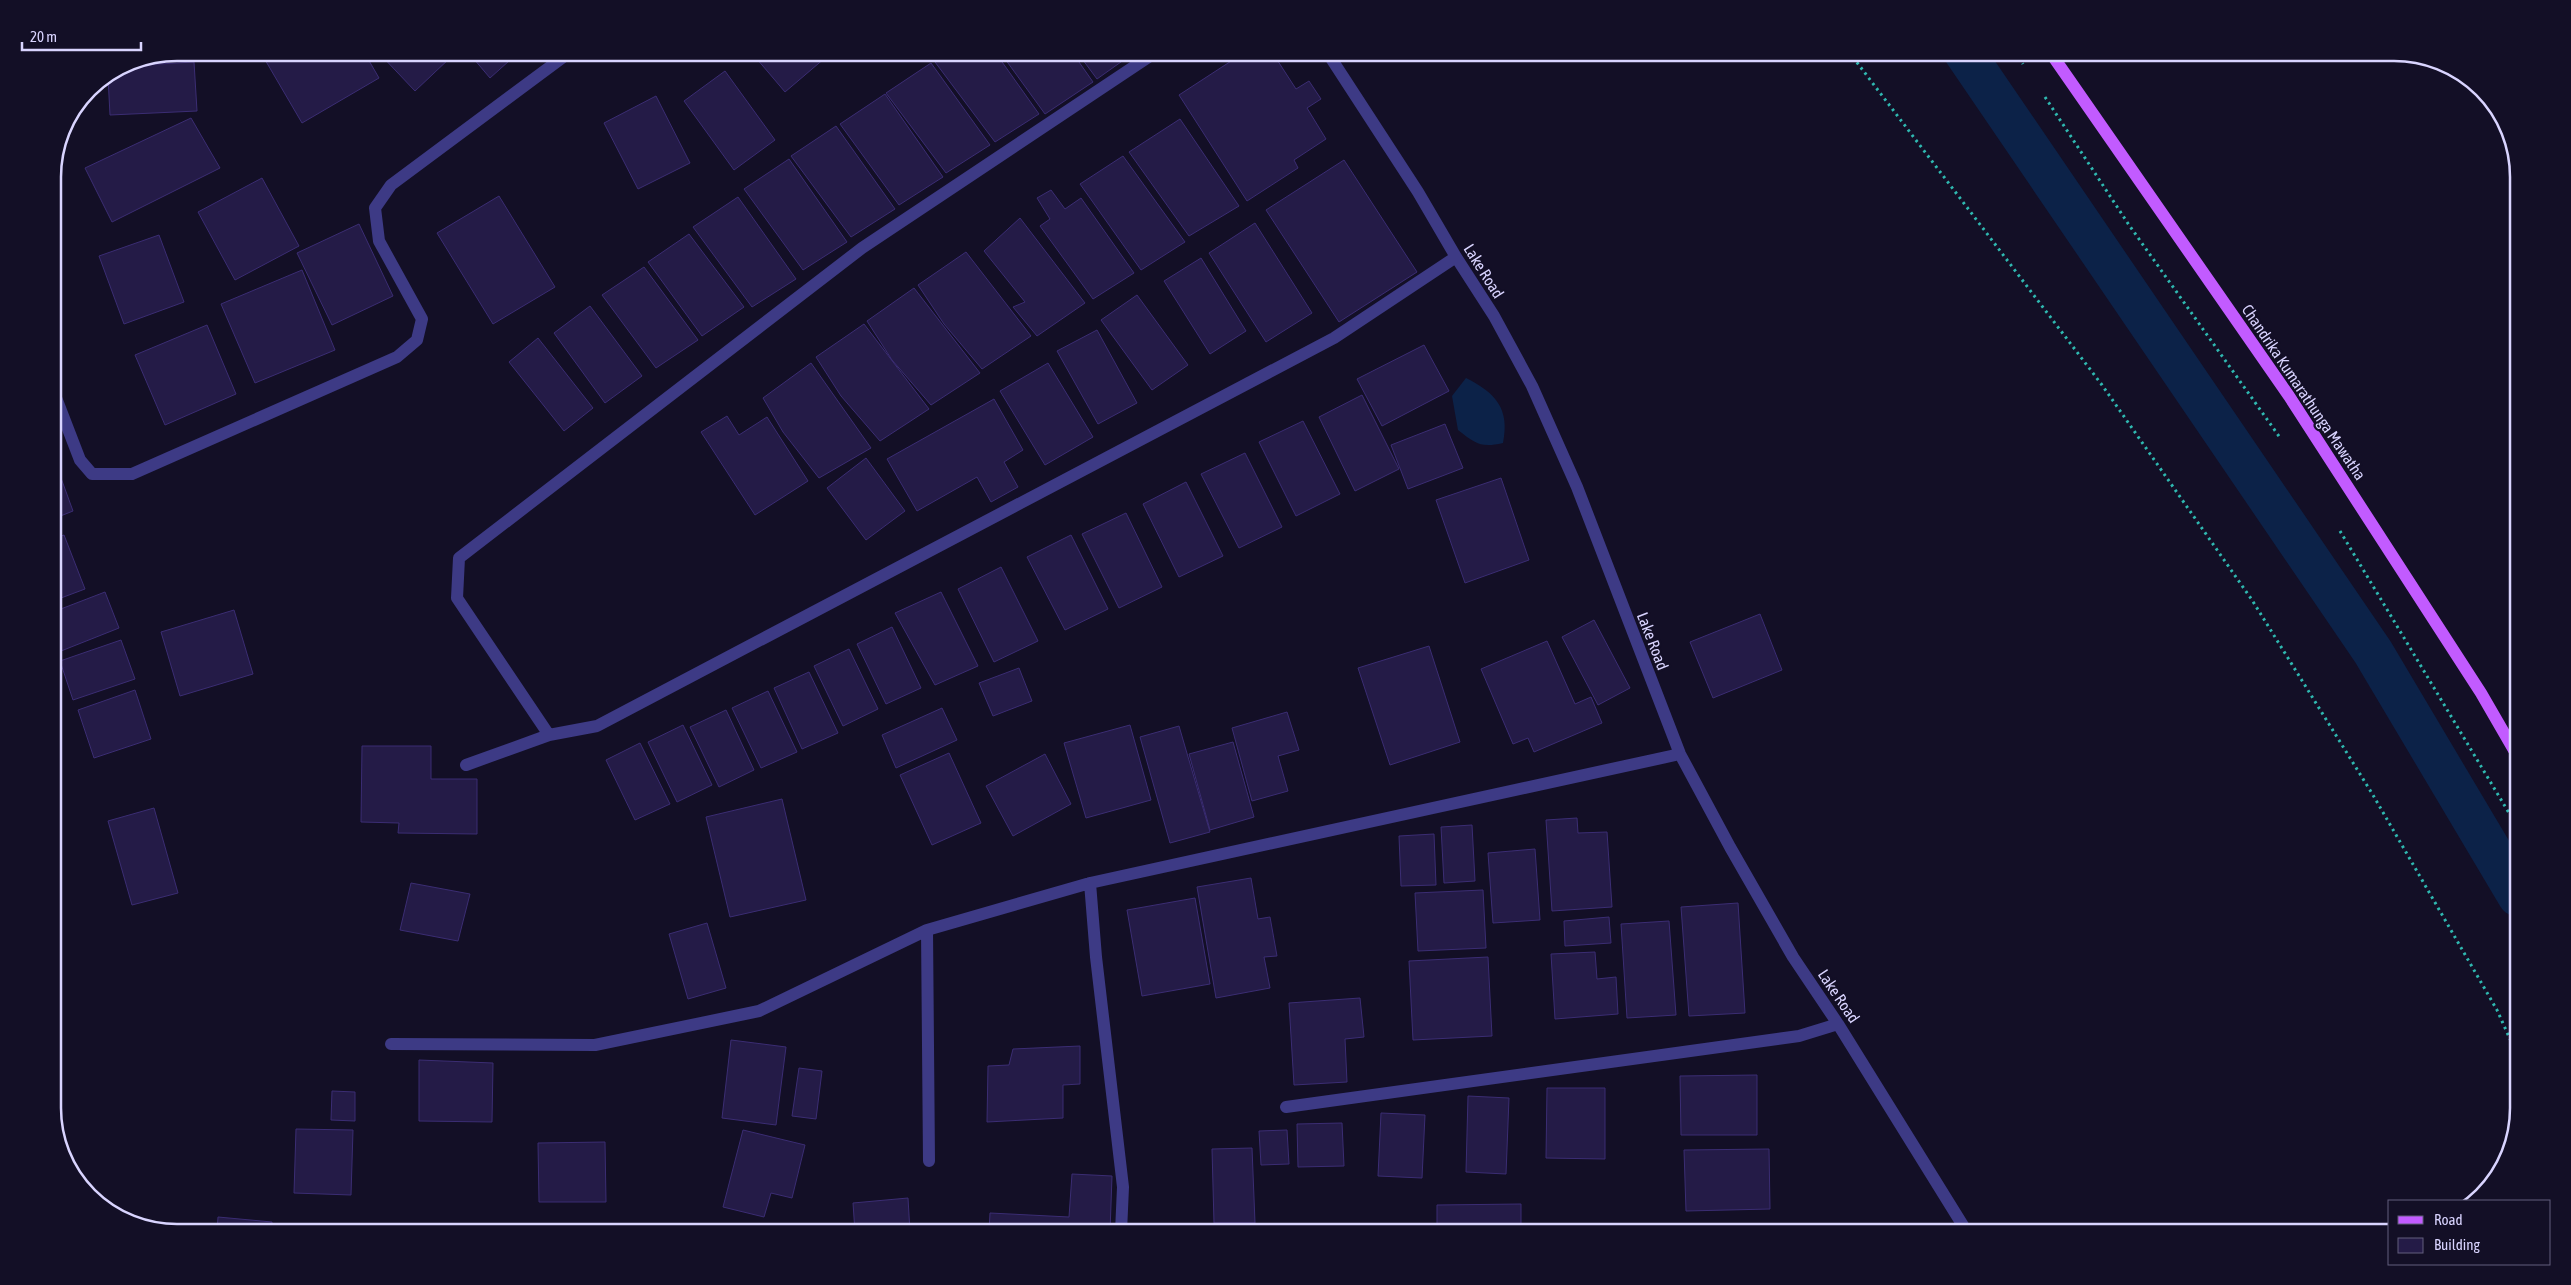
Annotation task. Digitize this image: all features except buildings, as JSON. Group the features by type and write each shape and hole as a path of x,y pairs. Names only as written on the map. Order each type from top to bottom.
{"main road":[{"name":"Chandrika Kumarathunga Mawatha","path":"2056,61 2289,396 2481,693 2510,743"}],"street":[{"path":"61,411 80,460 92,474 132,474 397,357 417,340 422,319 379,241 375,208 391,185 558,61"},
{"path":"549,735 457,598 459,558 862,248 1142,61"},
{"name":"Lake Road","path":"1333,61 1418,192 1456,258 1494,316 1532,386 1577,486 1680,754 1793,957 1838,1024 1962,1224"},
{"path":"466,765 549,735 597,726 1334,338 1456,258"},
{"path":"392,1044 595,1045 759,1011 927,930 1090,883 1680,754"},
{"path":"1090,883 1096,957 1123,1187 1121,1224"},
{"path":"927,930 929,1161"},
{"path":"1286,1107 1800,1036 1838,1024"}],"path":[{"path":"1856,61 2102,384 2252,600 2383,812 2497,1010 2510,1039"},
{"path":"2021,61 2026,69"},
{"path":"2043,94 2129,225 2285,444"},
{"path":"2339,528 2510,815"}],"water":[{"path":"1466,378 1493,396 1498,403 1504,421 1503,443 1479,444 1458,430 1452,396"}],"waterway":[{"path":"1970,61 2373,652 2510,883"}]}
